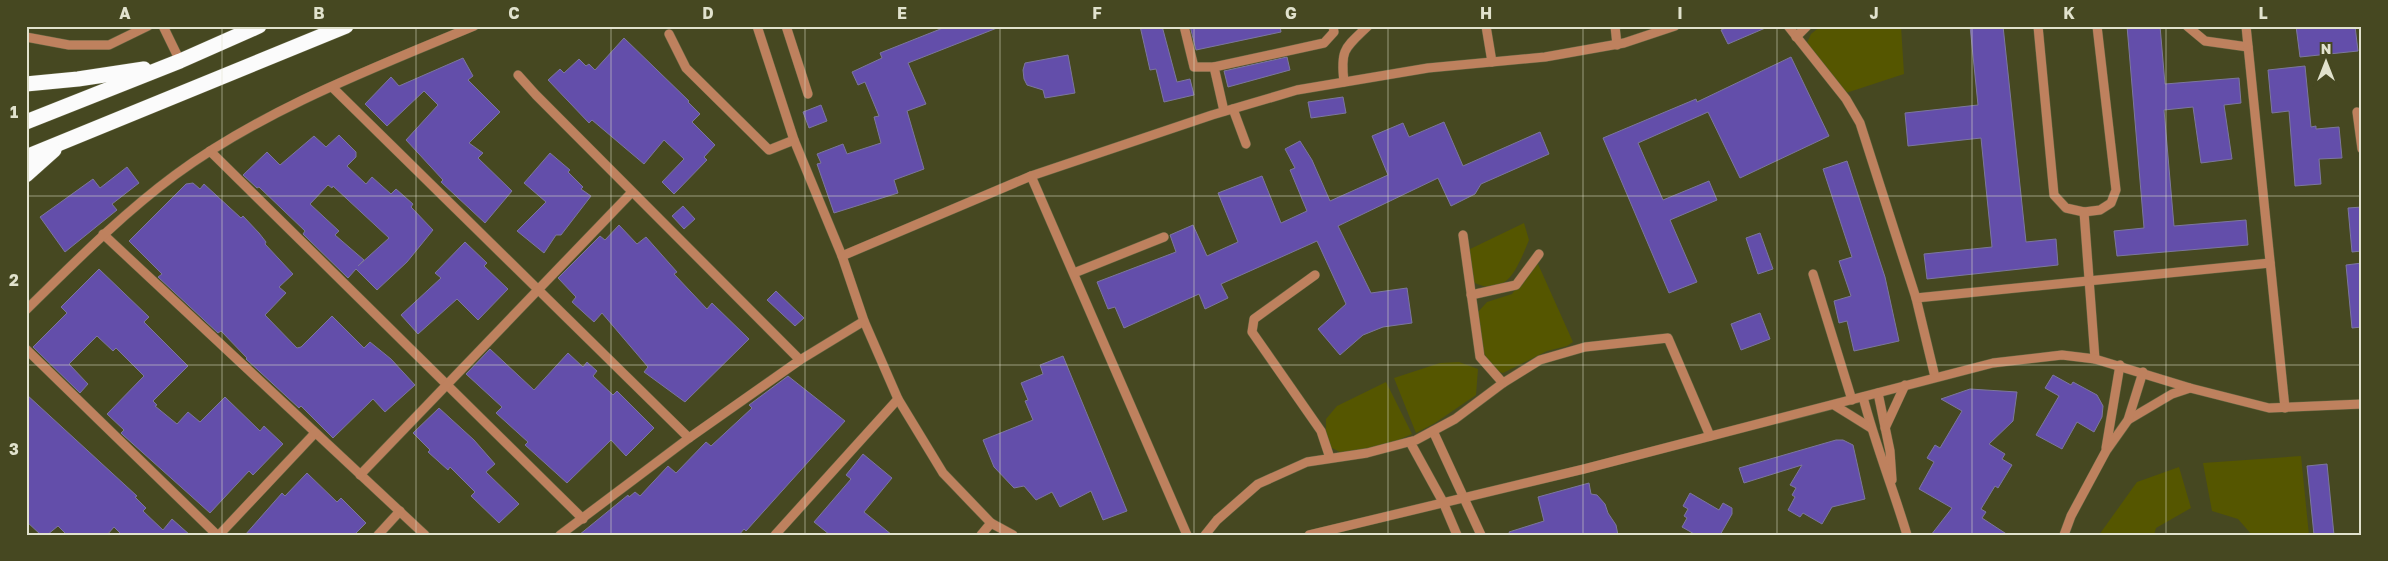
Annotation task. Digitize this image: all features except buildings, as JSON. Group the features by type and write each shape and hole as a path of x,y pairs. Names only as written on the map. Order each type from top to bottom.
{"highway":[{"path":"26,122 180,61 259,26"},
{"path":"26,157 346,26"},
{"path":"26,84 86,78 180,61"},
{"path":"26,175 60,144"}],"street":[{"path":"26,37 69,45 109,45 148,26"},
{"path":"163,26 180,61"},
{"path":"26,310 103,234 143,199 210,151 282,110 474,26"},
{"path":"786,26 808,94"},
{"path":"1184,26 1194,67 1214,66 1324,43 1334,32 1332,26"},
{"path":"1344,82 1341,60 1346,47 1368,26"},
{"path":"1486,26 1492,62"},
{"path":"1616,26 1617,45"},
{"path":"842,256 1032,176 1229,110 1297,90 1428,68 1545,57 1617,45 1675,26"},
{"path":"1788,26 1846,99 1860,123 1916,298 1935,377"},
{"path":"1796,37 1807,26"},
{"path":"2038,26 2054,195 2066,208 2084,212 2100,210 2111,203 2116,190 2097,26"},
{"path":"2188,26 2205,41 2248,46"},
{"path":"2246,26 2285,408"},
{"path":"758,27 794,140 842,256 864,321 898,398 942,474 991,523 1013,535"},
{"path":"669,34 686,68 769,150 794,140"},
{"path":"1214,66 1229,110 1246,144"},
{"path":"518,75 800,360"},
{"path":"332,87 536,290 689,438"},
{"path":"2357,112 2362,149"},
{"path":"210,151 583,519"},
{"path":"1032,176 1188,535"},
{"path":"360,475 632,192"},
{"path":"2084,212 2095,359"},
{"path":"103,234 425,535"},
{"path":"1463,235 1480,357 1503,383"},
{"path":"1074,273 1164,237"},
{"path":"1472,295 1516,285 1540,254"},
{"path":"1916,298 2270,263"},
{"path":"1813,274 1852,400"},
{"path":"1315,275 1254,319 1252,332 1321,431 1330,458"},
{"path":"560,535 689,438 800,360 864,321"},
{"path":"1205,535 1217,520 1258,484 1306,462 1367,453 1410,442 1456,419 1503,383 1540,360 1585,347 1668,338 1710,436"},
{"path":"26,349 218,535 315,433"},
{"path":"1309,535 1465,496 1584,469 1993,363 2062,355 2095,359 2143,372 2190,388 2269,408 2362,404"},
{"path":"2106,451 2120,366"},
{"path":"2064,535 2071,516 2106,451 2128,420 2143,372"},
{"path":"1885,428 1905,386"},
{"path":"2128,420 2172,394 2190,388"},
{"path":"1878,393 1892,463 1893,485"},
{"path":"1863,397 1881,460 1893,485 1907,535"},
{"path":"775,535 898,398"},
{"path":"1834,405 1871,428"},
{"path":"1434,431 1481,535"},
{"path":"1410,442 1443,502 1457,535"},
{"path":"378,535 400,512"},
{"path":"981,535 991,523"}],"shaded area":[{"path":"1821,26 1901,26 1904,74 1846,93 1806,45 1811,34"},
{"path":"1524,223 1529,240 1510,278 1495,287 1473,282 1466,251"},
{"path":"1538,264 1573,342 1567,346 1547,351 1503,373 1495,371 1478,344 1478,312 1487,302 1512,294 1532,265"},
{"path":"1459,362 1478,369 1476,395 1435,423 1416,433 1394,378 1440,363"},
{"path":"1386,382 1412,434 1385,446 1346,455 1326,445 1326,419 1337,406"},
{"path":"2301,456 2309,535 2252,535 2238,519 2212,511 2203,463"},
{"path":"2179,467 2191,508 2156,528 2154,535 2099,535 2137,482"}]}
